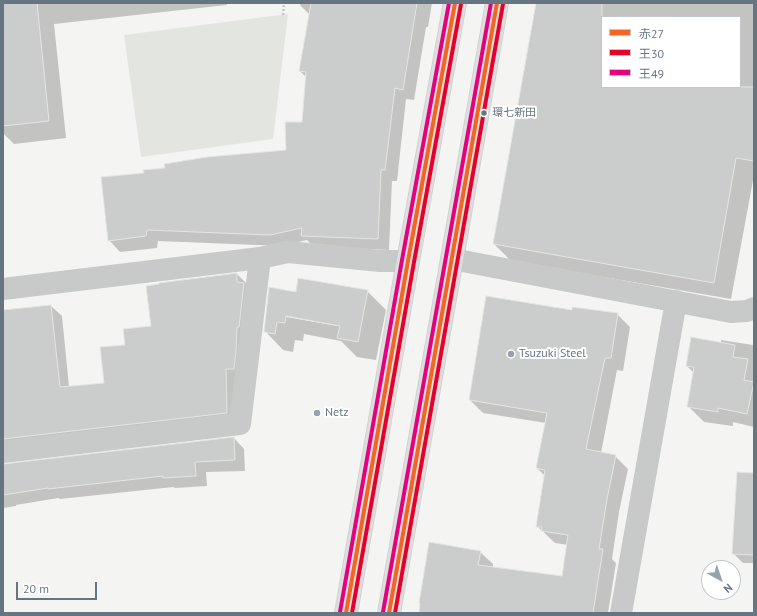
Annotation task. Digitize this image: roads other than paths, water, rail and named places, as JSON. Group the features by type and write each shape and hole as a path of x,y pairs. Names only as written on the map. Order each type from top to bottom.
{"main road":[{"path":"346,613 455,3"},
{"path":"389,613 497,3"}],"street":[{"path":"3,288 260,258 288,252 380,261 408,261"},
{"path":"3,452 240,424 260,258"},
{"path":"452,259 731,312 747,311 754,308"},
{"path":"621,613 676,301"}],"place":[{"name":"環七新田","path":"484,113"},
{"name":"Tsuzuki Steel","path":"511,354"},
{"name":"Netz","path":"317,413"}]}
